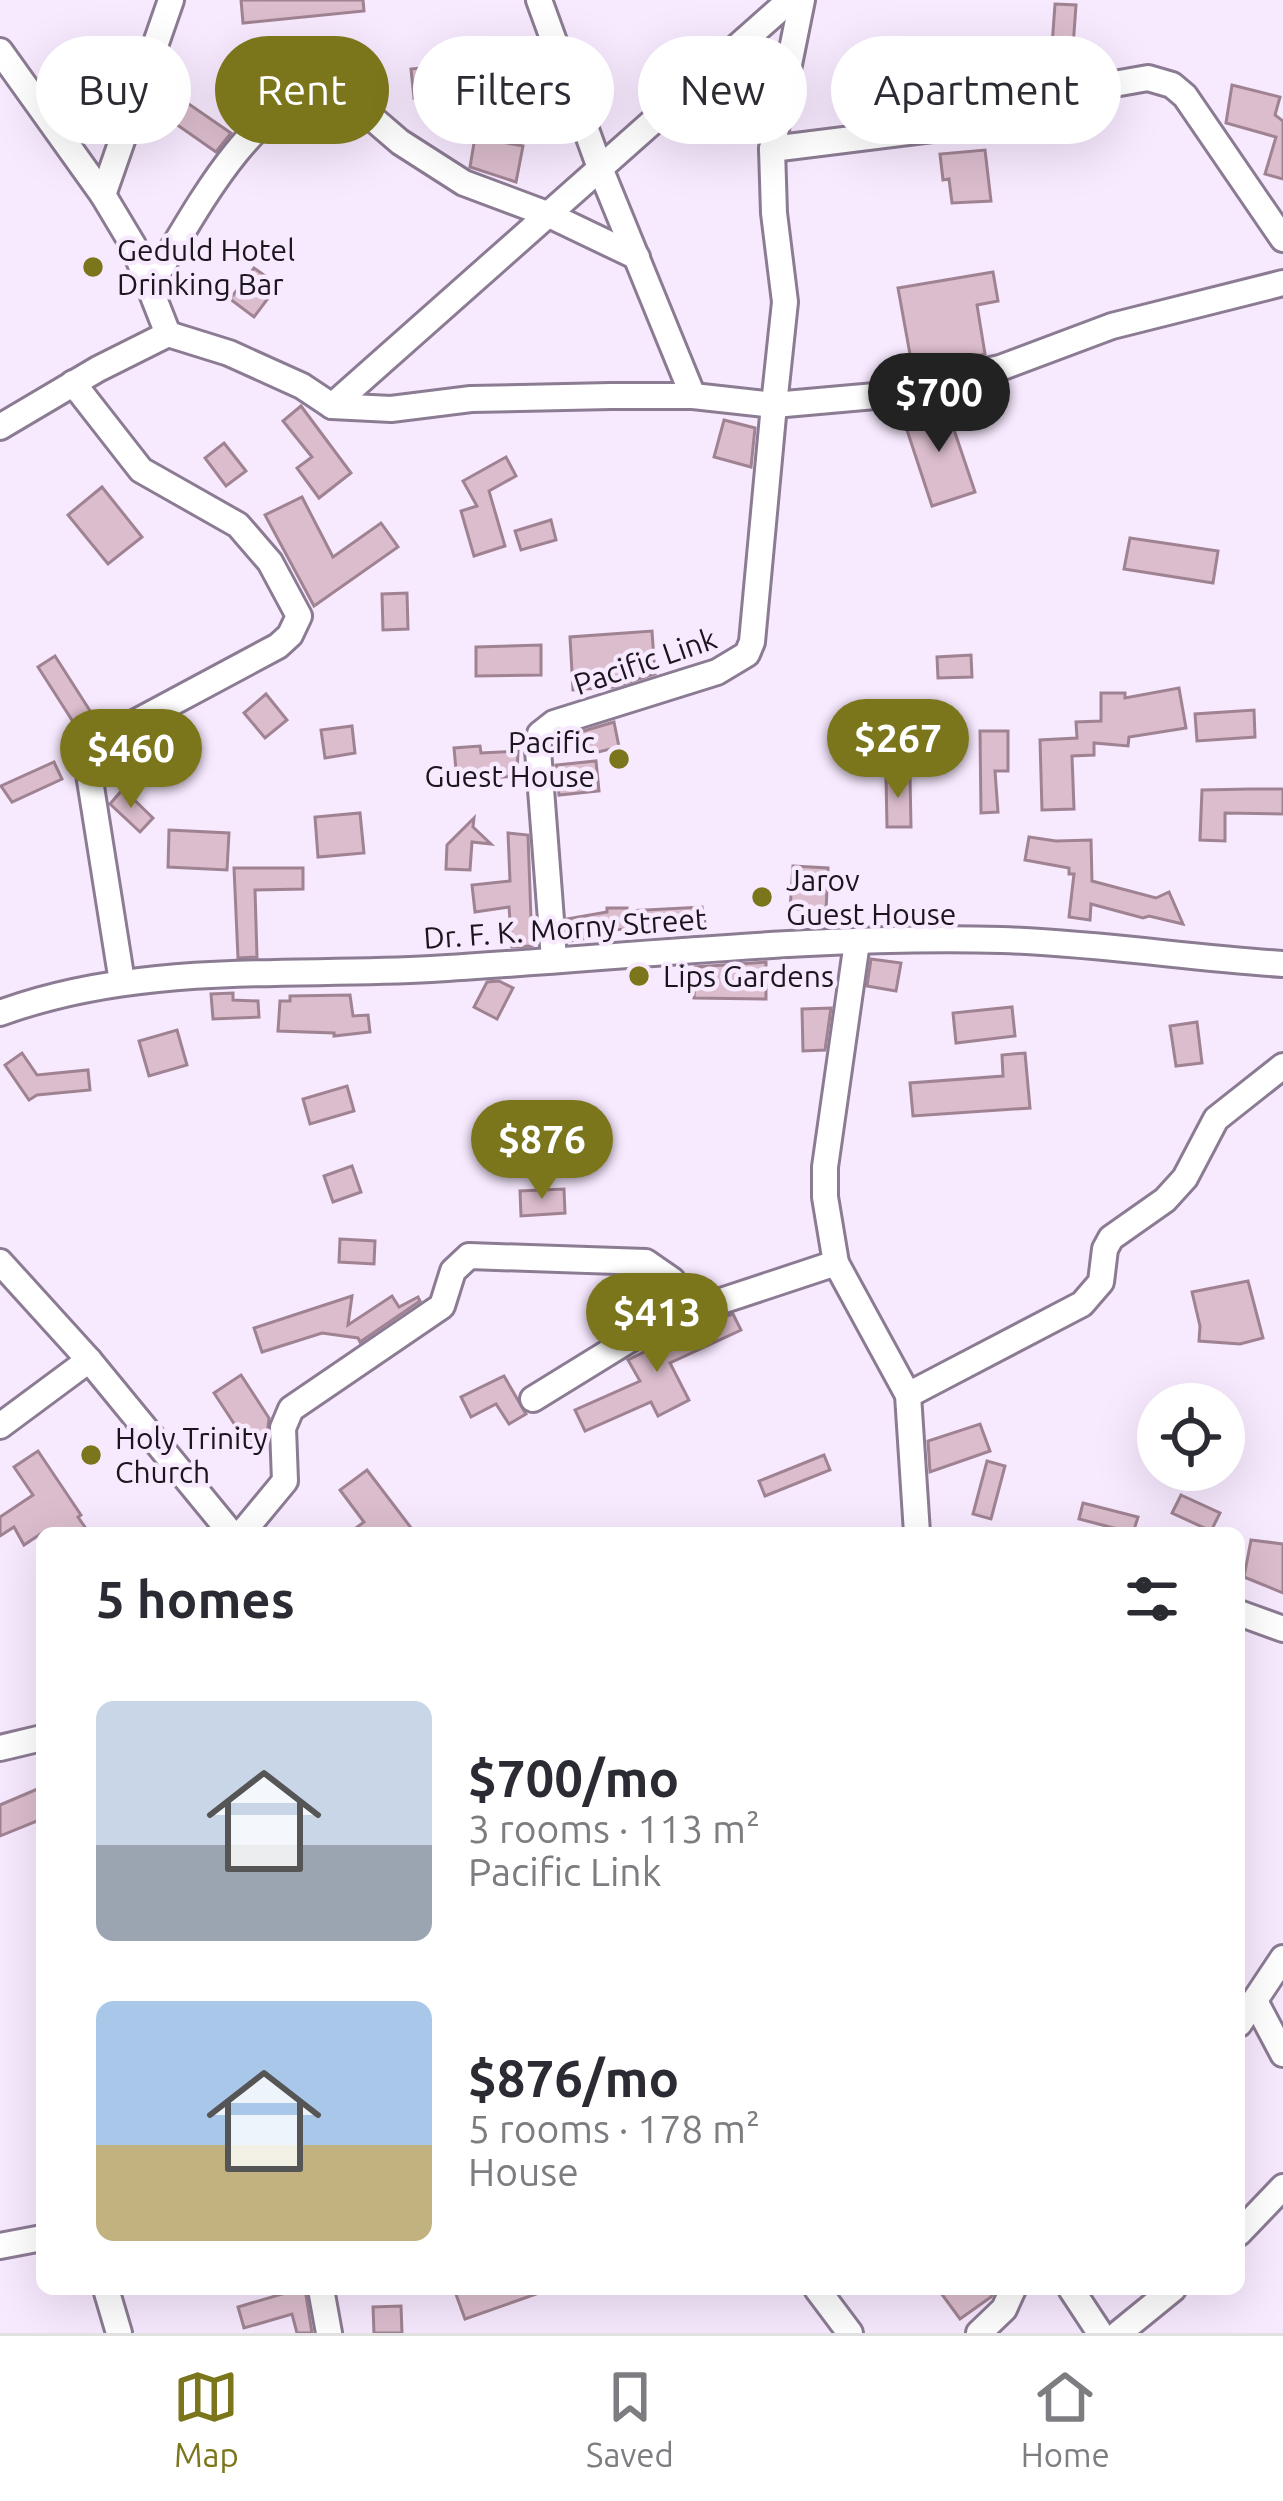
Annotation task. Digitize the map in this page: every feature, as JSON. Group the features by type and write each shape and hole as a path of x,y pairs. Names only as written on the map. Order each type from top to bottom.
{"street":[{"path":"103,195 171,0"},
{"path":"538,0 693,396"},
{"path":"332,406 790,0"},
{"path":"774,405 785,302 772,148 802,0"},
{"path":"0,51 103,195 151,284 168,334"},
{"path":"772,148 948,127 986,119 1046,96 1148,79 1172,85 1185,96 1283,239"},
{"path":"151,284 221,175 270,114 319,89 357,105 400,142 464,183 548,214 637,257"},
{"path":"0,427 168,334 302,386 332,406 391,409 472,400 693,396 774,405 875,396 1000,368 1112,326 1283,283"},
{"path":"73,383 141,470 238,525 270,562 299,616 278,646 94,744 86,755 122,982"},
{"name":"Pacific Link","path":"554,959 540,734 554,723 717,672 747,654 752,642 774,405"},
{"name":"Dr. F. K. Morny Street","path":"0,1013 40,999 122,982 181,976 429,969 726,945 1004,940 1283,964"},
{"path":"857,943 825,1167 825,1197 836,1263 908,1395 917,1527"},
{"path":"908,1395 1082,1304 1101,1282 1111,1238 1165,1200 1185,1178 1216,1119 1283,1066"},
{"path":"247,1527 286,1480 283,1428 291,1409 442,1306 453,1271 469,1256 646,1262 673,1280 691,1311"},
{"path":"0,1262 89,1360 226,1527"},
{"path":"532,1400 632,1338 691,1311 836,1263"},
{"path":"0,1426 89,1360"},
{"path":"1245,1615 1283,1629"},
{"path":"0,1748 36,1739"},
{"path":"1245,2016 1283,1958"},
{"path":"1256,2001 1283,2054"},
{"path":"1245,2227 1283,2187"},
{"path":"0,2246 36,2239"},
{"path":"108,2295 119,2333"},
{"path":"322,2295 329,2333"},
{"path":"822,2295 850,2333"},
{"path":"980,2333 1004,2309 1010,2295"},
{"path":"1075,2295 1100,2333"},
{"path":"1119,2333 1166,2295"}],"building":[{"path":"241,0 363,0 364,11 243,23"},
{"path":"1055,4 1076,5 1074,36 1053,36"},
{"path":"1232,85 1280,97 1275,115 1283,121 1283,179 1265,174 1276,137 1226,123"},
{"path":"191,106 215,122 215,144 222,144 216,152 191,135"},
{"path":"474,144 523,146 516,182 470,167"},
{"path":"985,150 991,201 952,203 940,154"},
{"path":"254,268 278,285 254,317 230,299"},
{"path":"993,272 998,301 977,305 985,354 913,371 898,288"},
{"path":"945,403 975,492 932,506 903,418"},
{"path":"301,406 351,473 319,498 297,468 312,457 283,421"},
{"path":"724,420 755,428 751,467 714,457"},
{"path":"224,443 246,471 226,486 205,458"},
{"path":"506,457 516,476 489,491 505,546 474,556 461,511 477,506 463,481"},
{"path":"102,487 142,537 108,564 68,515"},
{"path":"302,497 333,557 381,523 398,547 314,606 265,515"},
{"path":"551,520 556,540 521,550 515,531"},
{"path":"1130,538 1218,551 1213,583 1124,569"},
{"path":"407,593 408,629 383,630 382,594"},
{"path":"652,631 655,674 614,687 573,690 570,637"},
{"path":"541,645 541,675 476,676 476,647"},
{"path":"971,655 972,677 938,678 937,657"},
{"path":"55,656 94,717 77,728 38,667"},
{"path":"1179,688 1186,728 1129,737 1128,746 1094,743 1094,755 1072,756 1074,809 1042,810 1040,740 1077,738 1076,722 1101,721 1101,693 1125,693 1125,698"},
{"path":"266,694 287,720 265,738 244,713"},
{"path":"1254,710 1255,737 1197,741 1195,714"},
{"path":"614,722 619,747 586,755 580,732"},
{"path":"352,726 355,753 325,758 321,730"},
{"path":"980,731 1008,731 1008,771 995,771 998,812 981,813"},
{"path":"480,746 481,753 518,751 517,776 457,781 454,748"},
{"path":"596,761 599,791 559,795 556,765"},
{"path":"54,762 62,779 12,802 1,786"},
{"path":"886,776 910,776 911,827 887,827"},
{"path":"123,789 153,818 140,832 110,804"},
{"path":"1283,789 1283,814 1225,813 1225,841 1200,840 1202,790"},
{"path":"360,813 364,853 318,857 315,817"},
{"path":"474,818 473,827 491,844 472,842 470,870 446,869 447,845"},
{"path":"169,830 229,833 227,870 168,867"},
{"path":"508,833 528,835 532,946 512,947 509,907 475,912 472,885 510,881"},
{"path":"1029,837 1091,840 1092,881 1156,898 1169,892 1183,924 1091,904 1090,920 1069,917 1074,874 1069,874 1069,868 1025,860"},
{"path":"793,866 828,868 826,911 790,909"},
{"path":"234,868 303,868 303,889 255,890 257,957 238,958"},
{"path":"702,907 705,923 599,931 600,936 569,941 567,919 607,912 607,908"},
{"path":"871,959 901,963 896,991 867,986"},
{"path":"766,962 766,999 694,998 695,967"},
{"path":"499,981 513,988 497,1019 474,1007 487,982"},
{"path":"233,993 233,1000 258,1001 259,1017 213,1019 211,994"},
{"path":"350,995 353,1016 368,1015 370,1032 334,1036 278,1031 280,1001 290,1001 290,996"},
{"path":"1012,1007 1015,1036 956,1043 953,1013"},
{"path":"831,1008 825,1050 803,1051 802,1009"},
{"path":"1197,1022 1202,1063 1176,1066 1170,1026"},
{"path":"177,1030 187,1065 149,1076 139,1041"},
{"path":"22,1053 37,1075 88,1070 90,1090 37,1095 29,1100 5,1065"},
{"path":"1025,1053 1030,1108 913,1116 910,1083 1003,1076 1002,1055"},
{"path":"347,1086 354,1111 310,1124 303,1099"},
{"path":"352,1166 361,1192 333,1202 324,1176"},
{"path":"564,1189 565,1213 521,1216 520,1191"},
{"path":"340,1239 375,1241 374,1264 339,1262"},
{"path":"1248,1281 1263,1338 1240,1344 1199,1341 1192,1292"},
{"path":"352,1296 348,1325 392,1296 399,1307 418,1297 420,1301 360,1342 322,1333 262,1352 254,1328"},
{"path":"733,1314 741,1330 670,1363 689,1400 658,1416 651,1402 585,1431 575,1410 640,1381 628,1360"},
{"path":"241,1375 269,1418 267,1437 250,1448 214,1393"},
{"path":"504,1376 526,1414 509,1424 496,1404 471,1417 461,1397"},
{"path":"980,1424 990,1451 930,1472 928,1441"},
{"path":"38,1451 85,1527 36,1527 36,1537 24,1545 14,1527 0,1536 0,1517 33,1495 14,1467"},
{"path":"824,1455 830,1470 765,1496 759,1481"},
{"path":"987,1461 1005,1466 991,1519 973,1514"},
{"path":"367,1470 410,1527 357,1527 364,1522 340,1490"},
{"path":"1181,1495 1220,1513 1213,1527 1202,1527 1172,1513"},
{"path":"1083,1503 1138,1517 1135,1527 1079,1519"},
{"path":"1251,1540 1283,1544 1283,1593 1245,1577"},
{"path":"36,1790 36,1821 0,1836 0,1805"},
{"path":"279,2295 306,2295 312,2333 297,2333 292,2314 244,2328 238,2307"},
{"path":"456,2295 533,2295 465,2319"},
{"path":"942,2295 992,2295 991,2297 960,2319"},
{"path":"401,2306 402,2333 374,2333 373,2307"}],"place":[{"name":"Geduld Hotel Drinking Bar","path":"93,267"},
{"name":"Pacific Guest House","path":"619,759"},
{"name":"Jarov Guest House","path":"762,897"},
{"name":"Lips Gardens","path":"639,976"},
{"name":"Holy Trinity Church","path":"91,1455"}]}
